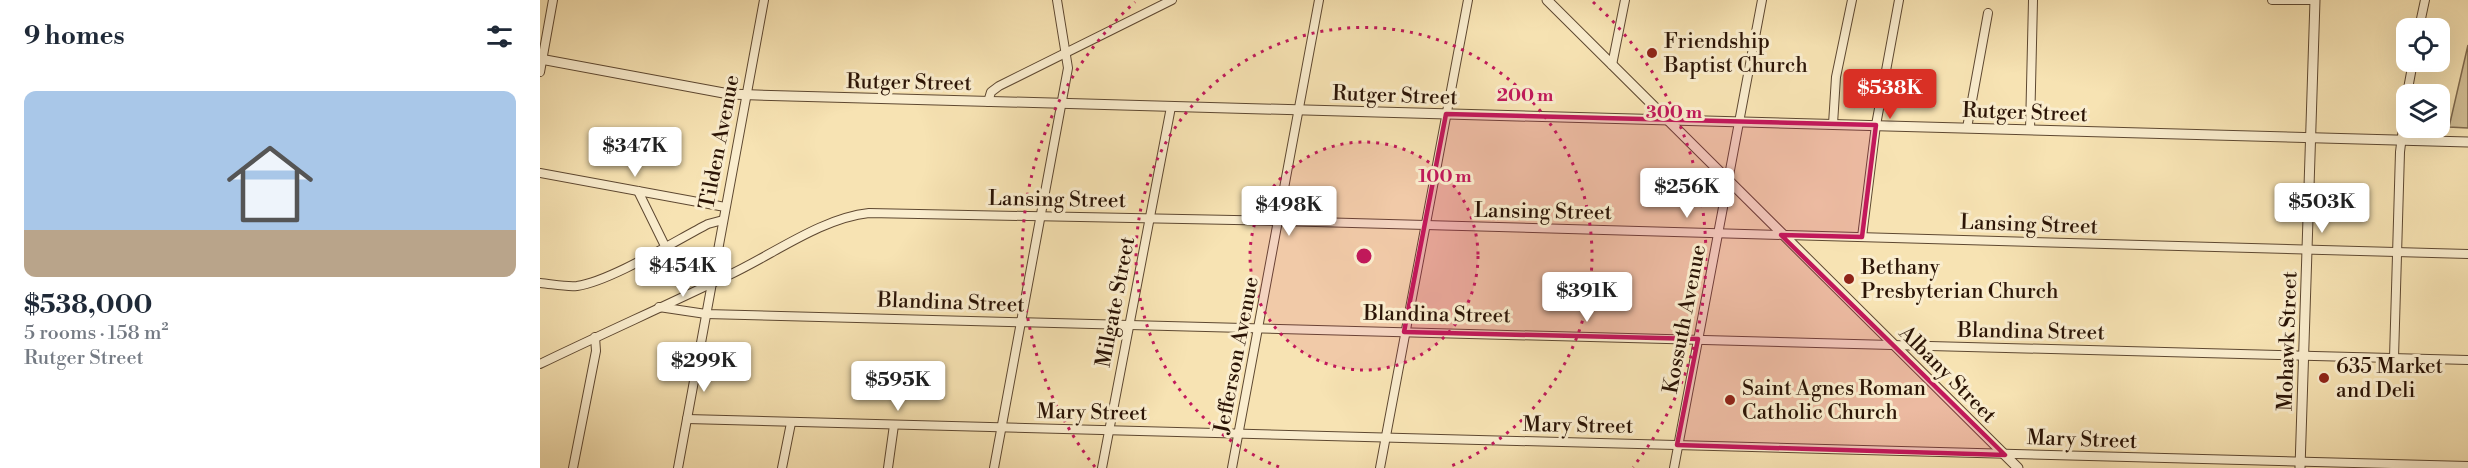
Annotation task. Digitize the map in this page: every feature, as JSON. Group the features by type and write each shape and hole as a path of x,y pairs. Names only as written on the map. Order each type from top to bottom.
{"street":[{"path":"540,72 553,0"},
{"name":"Tilden Avenue","path":"678,468 764,0"},
{"path":"994,468 1068,68 1057,0"},
{"path":"988,102 991,93 999,86 1172,0"},
{"name":"Jefferson Avenue","path":"1232,468 1319,0"},
{"path":"1380,468 1468,0"},
{"name":"Albany Street","path":"1547,0 2018,468"},
{"path":"1612,64 1625,0"},
{"name":"Kossuth Avenue","path":"1674,468 1762,0"},
{"path":"1833,124 1836,77 1852,0"},
{"path":"1862,237 1876,125 1899,0"},
{"path":"2030,130 2033,0"},
{"path":"2272,0 2315,0"},
{"name":"Mohawk Street","path":"2300,465 2315,0"},
{"path":"2421,18 2425,0"},
{"path":"1967,128 1988,13"},
{"name":"Rutger Street","path":"541,59 747,95 2468,142"},
{"name":"Milgate Street","path":"1101,468 1171,107"},
{"path":"2394,358 2400,138"},
{"path":"540,173 725,207"},
{"path":"638,191 665,246"},
{"name":"Lansing Street","path":"540,364 851,215 1279,221 2468,254"},
{"path":"540,283 572,286 606,277 665,246 723,220"},
{"name":"Blandina Street","path":"657,307 706,314 2468,360"},
{"path":"573,468 596,351 595,337"},
{"name":"Mary Street","path":"687,419 2300,465 2468,466"},
{"path":"782,468 791,423"},
{"path":"888,468 894,425"}],"highlighted area":[{"path":"1446,114 1876,125 1862,237 1781,235 2005,455 1677,445 1698,339 1404,332"}],"shaded area":[{"path":"2468,45 2468,128 2450,127"}],"place":[{"name":"Friendship Baptist Church","path":"1652,53"},
{"name":"Bethany Presbyterian Church","path":"1849,279"},
{"name":"635 Market and Deli","path":"2324,378"},
{"name":"Saint Agnes Roman Catholic Church","path":"1730,400"}]}
